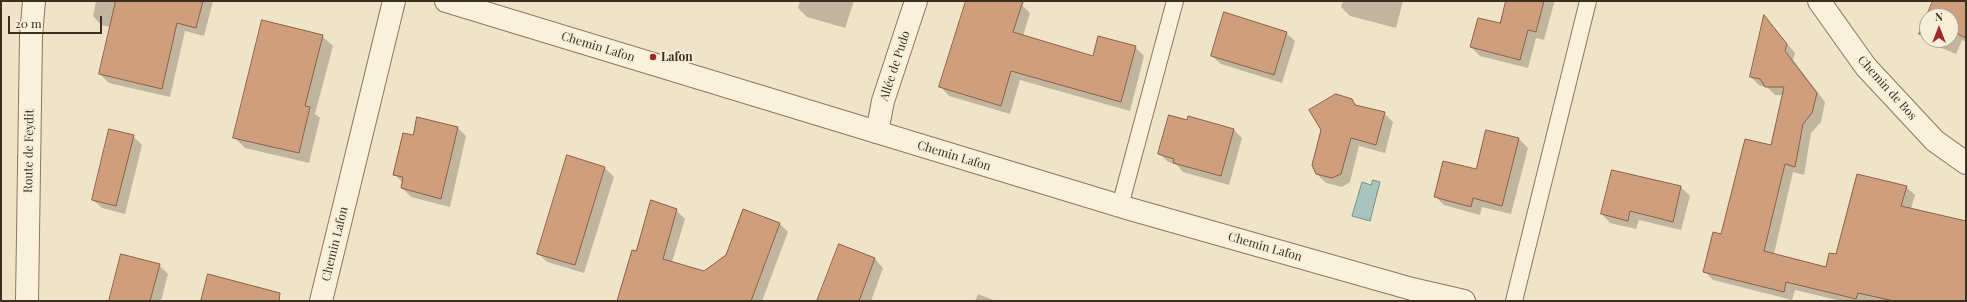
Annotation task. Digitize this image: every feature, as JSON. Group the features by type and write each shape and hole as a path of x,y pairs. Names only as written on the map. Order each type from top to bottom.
{"street":[{"name":"Route de Feydit","path":"27,301 31,44 34,1"},
{"name":"Chemin Lafon","path":"321,301 394,1"},
{"name":"Chemin Lafon","path":"446,1 1120,206 1412,289 1464,301"},
{"name":"Allée de Pudo","path":"877,132 883,101 916,1"},
{"name":"Chemin de Bos","path":"1819,1 1866,67 1935,141 1966,163"}],"lane":[{"path":"1120,206 1175,1"},
{"path":"1514,301 1588,1"}],"water":[{"path":"1373,180 1380,182 1370,221 1352,216 1362,182 1371,185"}],"building":[{"path":"116,1 203,1 196,28 177,23 162,89 99,74"},
{"path":"966,1 1023,1 1013,32 1093,56 1098,36 1136,46 1121,102 1011,71 1001,106 939,87"},
{"path":"1506,1 1544,1 1536,32 1528,30 1520,60 1470,47 1478,18 1500,23"},
{"path":"1933,1 1966,1 1966,38 1959,35 1959,8 1930,8"},
{"path":"1224,12 1287,32 1274,75 1211,56"},
{"path":"1764,15 1787,44 1785,51 1817,93 1812,113 1803,124 1795,167 1785,164 1764,251 1826,267 1829,253 1836,254 1857,174 1907,186 1901,206 1966,221 1966,301 1894,301 1858,293 1856,299 1786,282 1784,292 1703,272 1713,232 1721,234 1745,139 1771,145 1784,87 1765,87 1760,79 1750,77"},
{"path":"262,20 323,35 305,106 310,107 299,153 233,138"},
{"path":"1336,94 1352,99 1355,105 1385,112 1376,145 1351,138 1341,174 1332,178 1316,174 1312,165 1321,130 1309,110"},
{"path":"1169,115 1187,120 1188,116 1234,129 1221,176 1173,163 1174,159 1158,154"},
{"path":"417,117 458,127 441,199 401,188 403,177 393,175 403,133 413,135"},
{"path":"109,129 134,135 116,206 92,200"},
{"path":"1486,130 1519,138 1502,206 1473,198 1471,207 1434,197 1443,161 1476,169"},
{"path":"567,155 605,167 575,265 537,254"},
{"path":"1612,170 1681,186 1673,222 1630,211 1628,221 1601,214"},
{"path":"651,200 677,209 663,259 704,271 726,255 743,209 780,223 751,301 617,301 632,250 636,251"},
{"path":"839,244 875,258 859,301 817,301"},
{"path":"121,254 160,264 150,301 109,301"},
{"path":"208,274 280,293 279,301 201,301"}],"place":[{"name":"Lafon","path":"653,57"}]}
